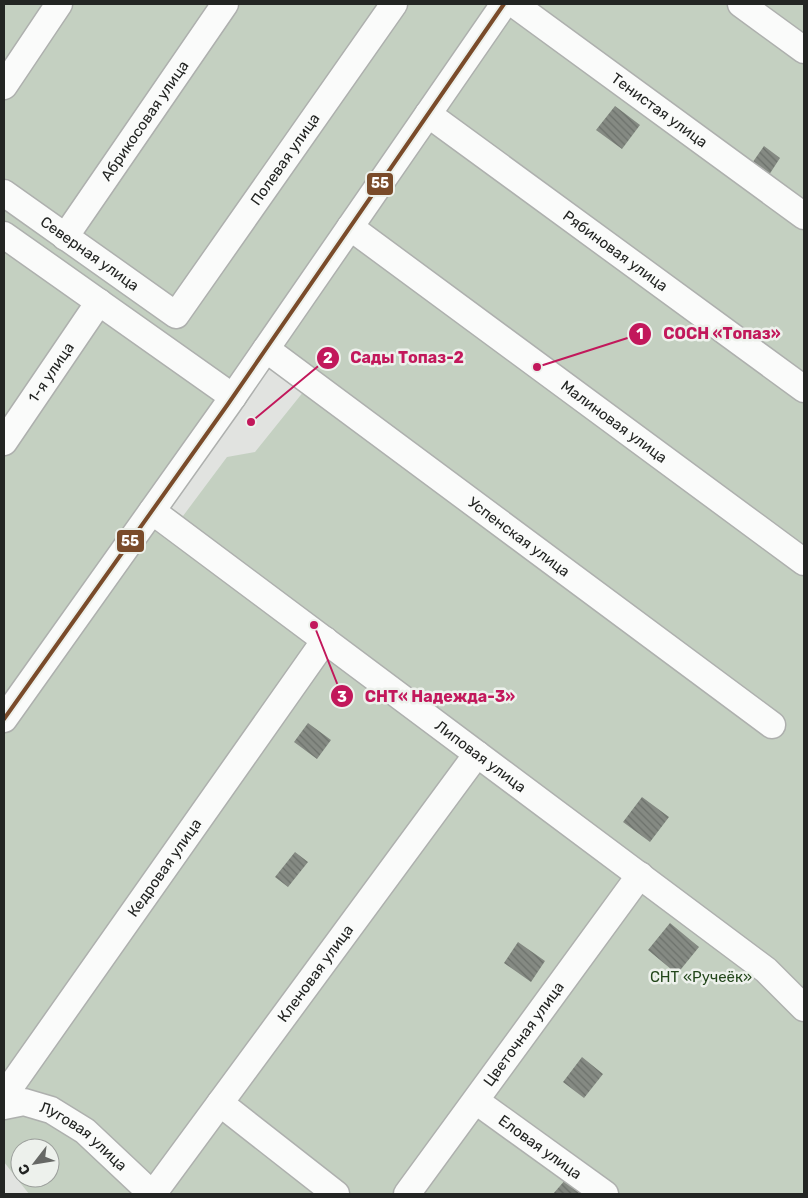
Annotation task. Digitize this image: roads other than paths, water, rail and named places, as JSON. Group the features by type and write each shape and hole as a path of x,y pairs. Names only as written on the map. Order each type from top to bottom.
{"street":[{"path":"4,86 59,4"},
{"name":"Абрикосовая улица","path":"65,237 225,4"},
{"name":"Полевая улица","path":"176,315 394,4"},
{"path":"4,720 233,397 504,4"},
{"name":"Тенистая улица","path":"514,4 804,216"},
{"path":"741,4 804,50"},
{"name":"Рябиновая улица","path":"428,114 804,389"},
{"name":"Северная улица","path":"4,193 176,315"},
{"name":"Малиновая улица","path":"350,227 804,562"},
{"path":"4,235 233,397"},
{"name":"1-я улица","path":"4,442 99,302"},
{"name":"Успенская улица","path":"266,349 772,725"},
{"name":"Липовая улица","path":"152,511 766,970 804,1008"},
{"name":"Кедровая улица","path":"4,1096 324,640"},
{"name":"Кленовая улица","path":"152,1194 477,754"},
{"name":"Цветочная улица","path":"407,1194 640,875"},
{"name":"Еловая улица","path":"476,1101 605,1194"},
{"name":"Луговая улица","path":"4,1106 24,1102 51,1110 85,1131 152,1194"},
{"path":"220,1103 336,1194"}],"place":[{"name":"СОСН «Топаз»","path":"537,367"},
{"name":"Сады Топаз-2","path":"251,422"},
{"name":"СНТ« Надежда-3»","path":"314,625"}],"park label":[{"name":"СНТ «Ручеёк»","path":"701,977"}]}
